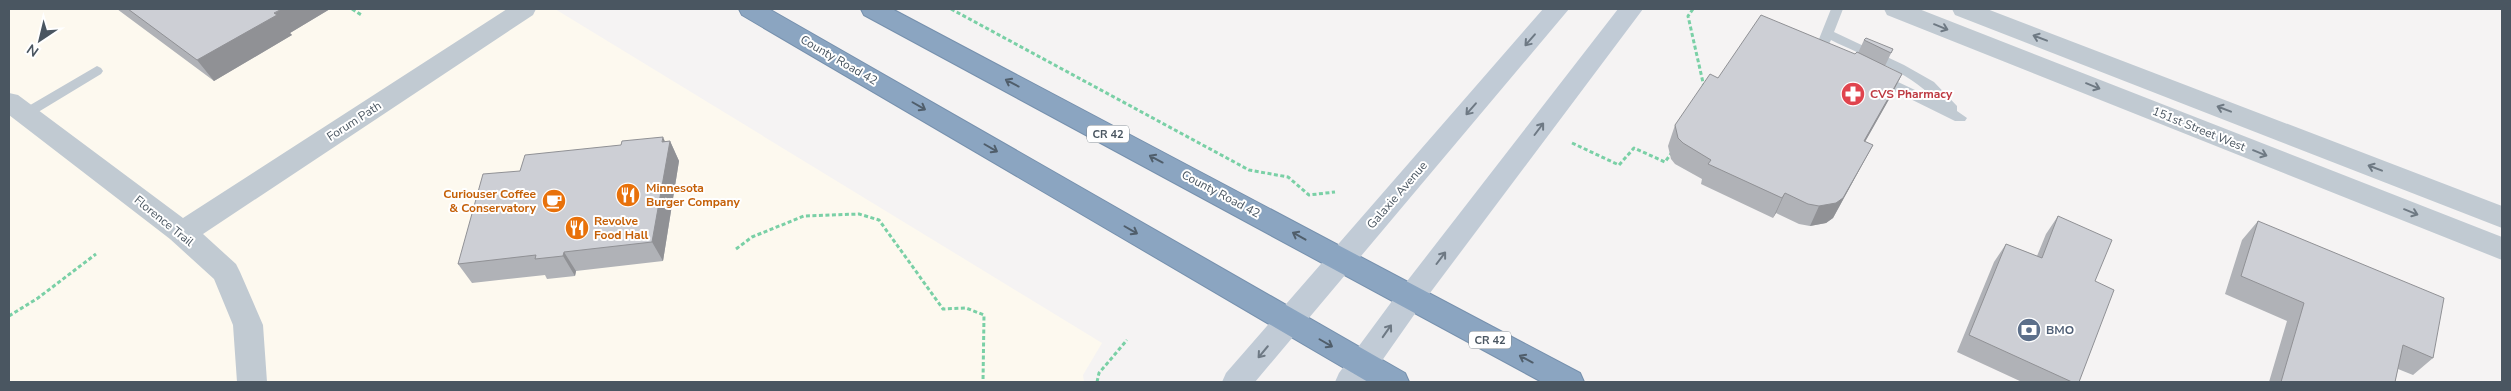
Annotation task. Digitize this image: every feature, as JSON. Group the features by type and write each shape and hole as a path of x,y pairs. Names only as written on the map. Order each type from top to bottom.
{"highway":[{"name":"County Road 42","path":"751,9 1288,321 1357,374 1394,382"},
{"name":"County Road 42","path":"873,9 1569,382"}],"street":[{"name":"Forum Path","path":"183,233 524,9"},
{"name":"Galaxie Avenue","path":"1237,382 1557,9"},
{"path":"1357,374 1411,297 1631,9"},
{"name":"151st Street West","path":"1896,9 2502,248"},
{"path":"1964,9 2502,218"},
{"name":"Florence Trail","path":"17,108 183,233 226,272 248,325 252,382"}],"lane":[{"path":"1837,9 1828,34 1822,44 1831,56 1844,63"},
{"path":"1828,34 1900,68 1929,85 1960,118"},
{"path":"17,108 97,71"},
{"path":"1869,74 1907,90 1960,118"}],"path":[{"path":"352,9 363,16"},
{"path":"951,9 1249,170 1288,176 1309,195 1335,192"},
{"path":"1693,9 1688,16 1706,96"},
{"path":"1572,143 1619,165 1634,148 1665,162 1676,146"},
{"path":"736,249 752,237 804,216 859,214 879,220 943,309 966,308 984,315 983,382"},
{"path":"9,316 96,254"},
{"path":"1097,382 1099,373 1127,340"}],"shaded area":[{"path":"9,9 555,9 1102,343 1083,375 1084,382 9,382"}],"building":[{"path":"128,9 282,9 274,13 277,15 197,60"},
{"name":"CVS Pharmacy","path":"1761,15 1855,54 1857,52 1902,74 1864,141 1873,145 1843,198 1836,203 1819,206 1808,204 1785,193 1782,198 1708,164 1711,160 1678,138 1675,125 1710,74 1718,78"},
{"path":"1866,38 1893,49 1891,53 1864,40"},
{"name":"Revolve Food Hall","path":"663,137 662,142 670,141 652,242 564,252 563,256 535,259 536,255 458,264 483,174 520,171 525,155 621,145 622,141"},
{"name":"BMO","path":"2058,216 2112,240 2095,281 2114,290 2079,382 2072,382 1969,335 2006,244 2042,258"},
{"path":"2258,221 2444,298 2433,358 2403,345 2395,382 2281,382 2304,303 2241,276"}],"place":[{"name":"CVS Pharmacy","path":"1853,94"},
{"name":"Minnesota Burger Company","path":"628,195"},
{"name":"Curiouser Coffee & Conservatory","path":"554,201"},
{"name":"Revolve Food Hall","path":"577,228"},
{"name":"BMO","path":"2029,330"}]}
